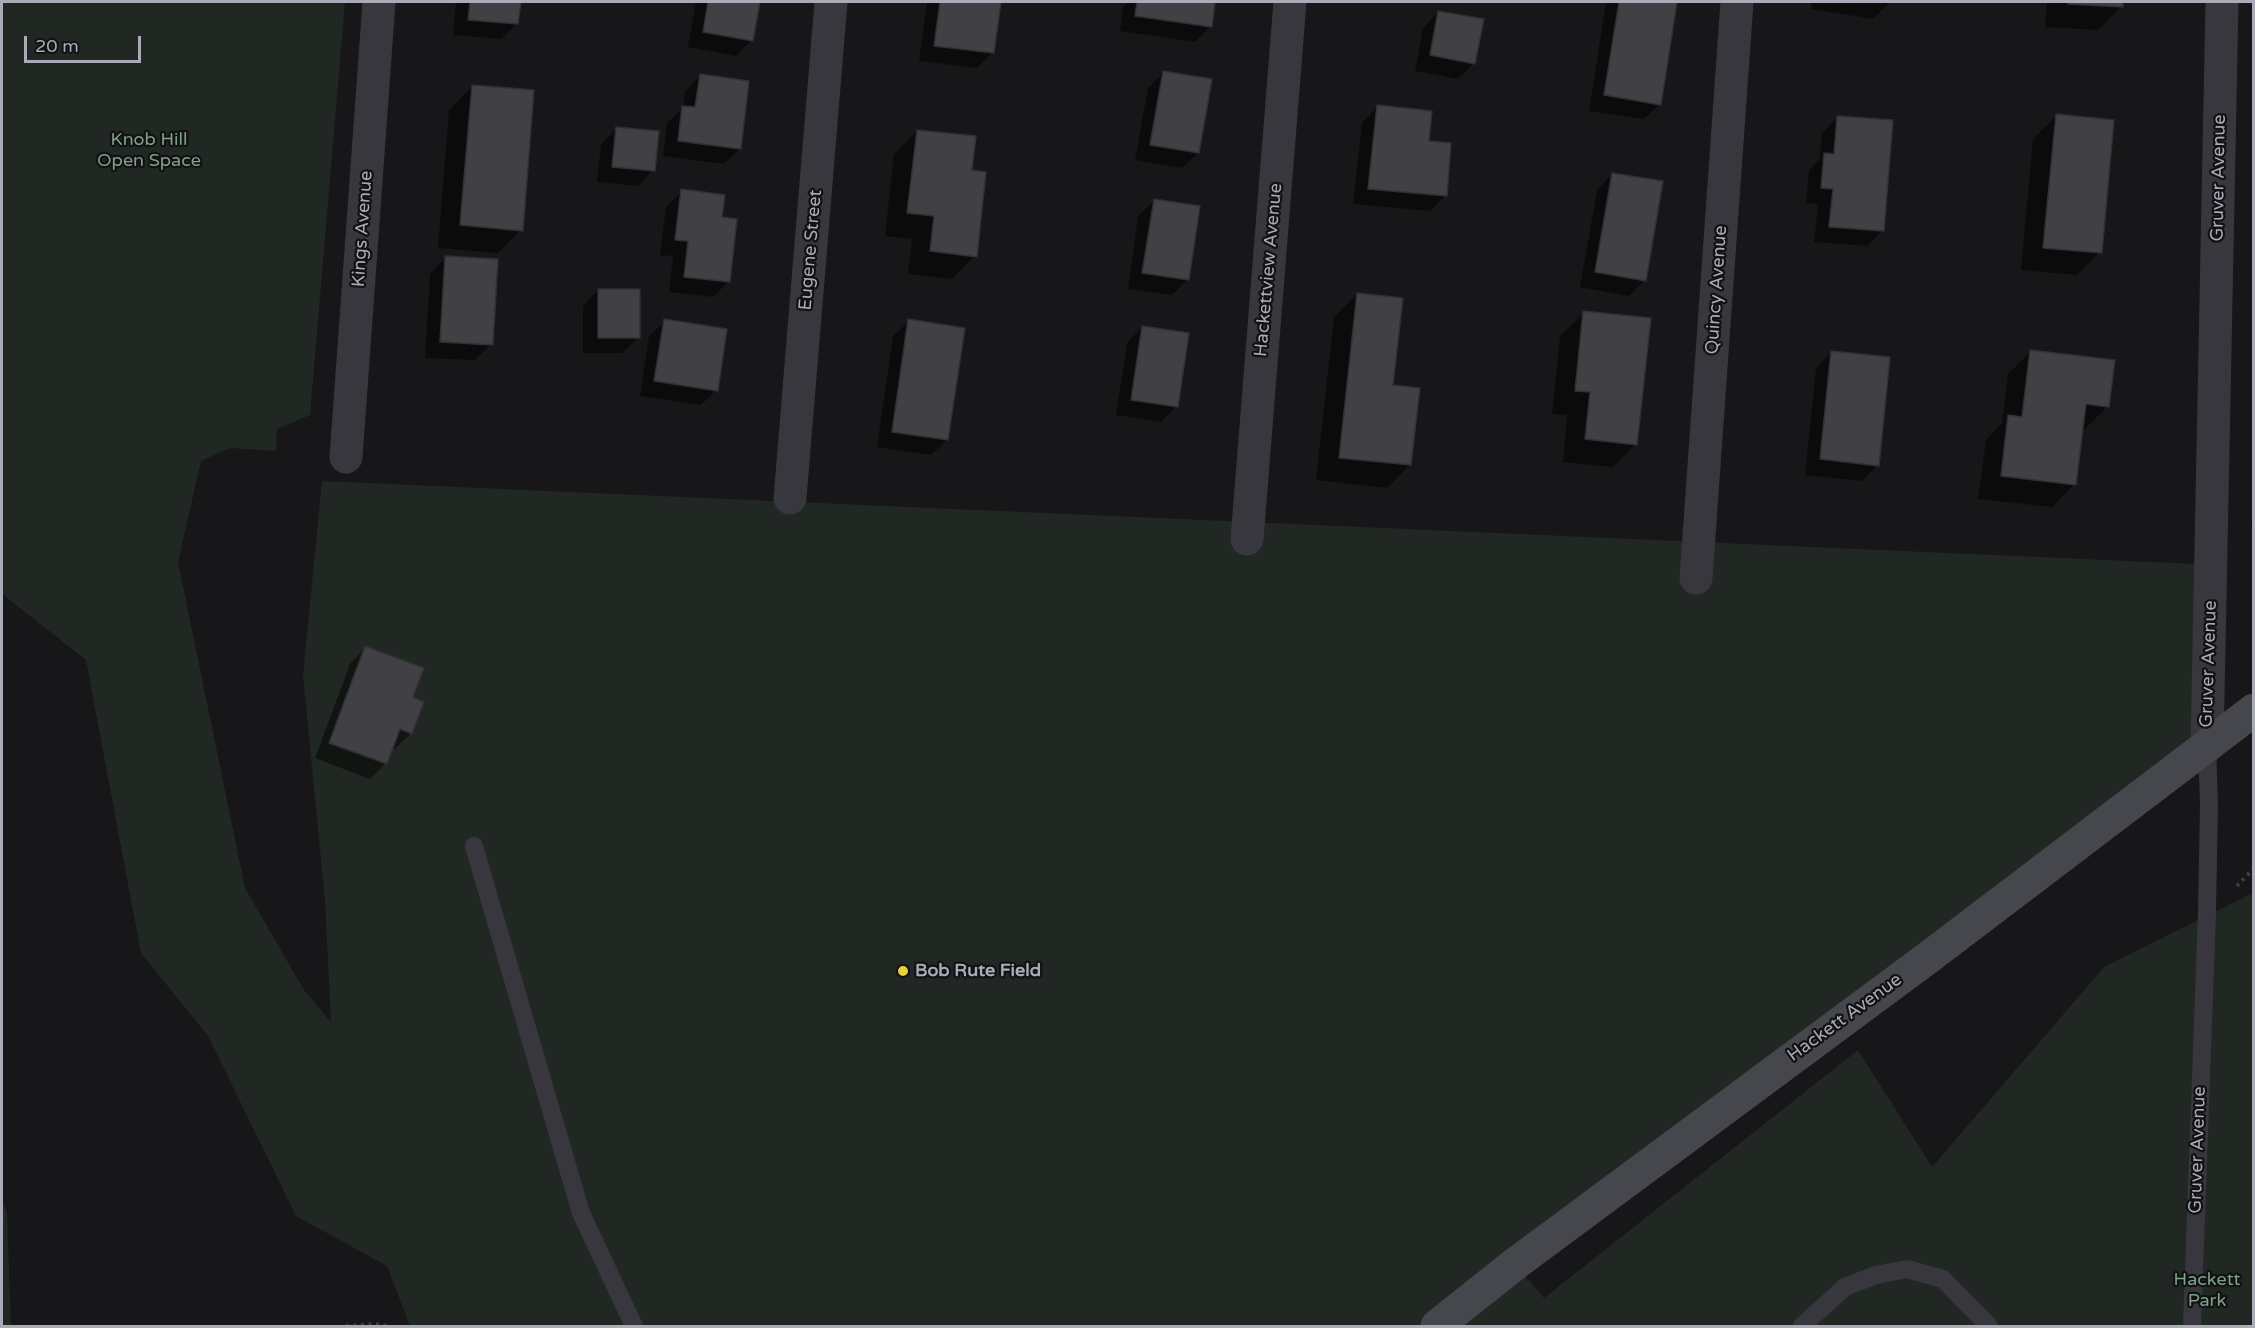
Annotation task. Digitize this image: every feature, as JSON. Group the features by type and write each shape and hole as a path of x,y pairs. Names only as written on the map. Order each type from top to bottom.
{"main road":[{"name":"Hackett Avenue","path":"1437,1326 1515,1263 1929,957 2253,710"}],"street":[{"name":"Kings Avenue","path":"346,457 379,2"},
{"name":"Eugene Street","path":"790,498 831,2"},
{"name":"Hackettview Avenue","path":"1247,539 1290,2"},
{"name":"Quincy Avenue","path":"1696,578 1737,2"},
{"name":"Gruver Avenue","path":"2207,746 2222,2"}],"lane":[{"name":"Gruver Avenue","path":"2192,1326 2210,804 2207,746"},
{"path":"474,846 581,1213 634,1326"},
{"path":"1802,1326 1845,1287 1876,1275 1907,1269 1943,1278 1989,1326"}],"path":[{"path":"346,1326 374,1324 387,1326"}],"green space":[{"path":"2,2 345,2 310,415 277,429 276,451 230,448 201,461 178,562 245,888 304,990 331,1022 325,901 303,675 322,481 2197,564 2207,746 1515,1264 1544,1298 1858,1050 1932,1167 2104,967 2253,893 2253,1326 410,1326 387,1266 296,1216 208,1036 141,953 86,660 2,594"},
{"path":"2,1201 7,1211 11,1326 2,1326"}],"building":[{"path":"470,2 521,2 518,24 468,20"},
{"path":"708,2 760,2 753,41 703,32"},
{"path":"940,2 1001,2 994,53 934,46"},
{"path":"1137,2 1215,2 1212,27 1135,16"},
{"path":"1619,2 1677,2 1661,105 1604,95"},
{"path":"2068,2 2123,2 2123,7 2068,4"},
{"path":"1438,11 1484,19 1475,64 1430,55"},
{"path":"1163,71 1212,79 1199,153 1150,145"},
{"path":"700,74 749,81 741,149 678,141 682,106 695,107"},
{"path":"472,85 534,90 523,231 460,225"},
{"path":"1377,105 1432,111 1429,141 1451,143 1447,196 1368,189"},
{"path":"2056,114 2114,120 2102,253 2043,248"},
{"path":"1837,116 1893,120 1884,231 1829,227 1833,189 1821,188 1824,153 1834,154"},
{"path":"616,127 659,131 655,171 612,167"},
{"path":"917,130 976,136 972,170 986,172 977,257 930,251 934,216 907,213"},
{"path":"1612,173 1663,181 1646,281 1595,272"},
{"path":"681,189 725,195 722,217 737,219 730,282 684,277 688,241 675,240"},
{"path":"1154,199 1200,206 1189,280 1142,273"},
{"path":"445,256 498,259 493,345 440,342"},
{"path":"598,289 640,289 640,338 598,338"},
{"path":"1357,293 1403,298 1393,385 1420,388 1411,465 1339,458"},
{"path":"1583,311 1651,318 1637,445 1585,439 1590,392 1575,391"},
{"path":"664,319 727,329 718,391 654,381"},
{"path":"908,319 965,328 948,440 892,432"},
{"path":"1142,326 1189,333 1178,407 1131,400"},
{"path":"2030,350 2115,360 2109,407 2086,404 2076,485 2001,476 2008,415 2022,417"},
{"path":"1831,351 1890,357 1879,466 1820,459"},
{"path":"365,646 424,668 413,697 424,702 412,734 400,729 387,764 329,743"}],"place":[{"name":"Bob Rute Field","path":"903,971"}],"park label":[{"name":"Knob Hill Open Space","path":"149,150"},
{"name":"Hackett Park","path":"2207,1290"}]}
